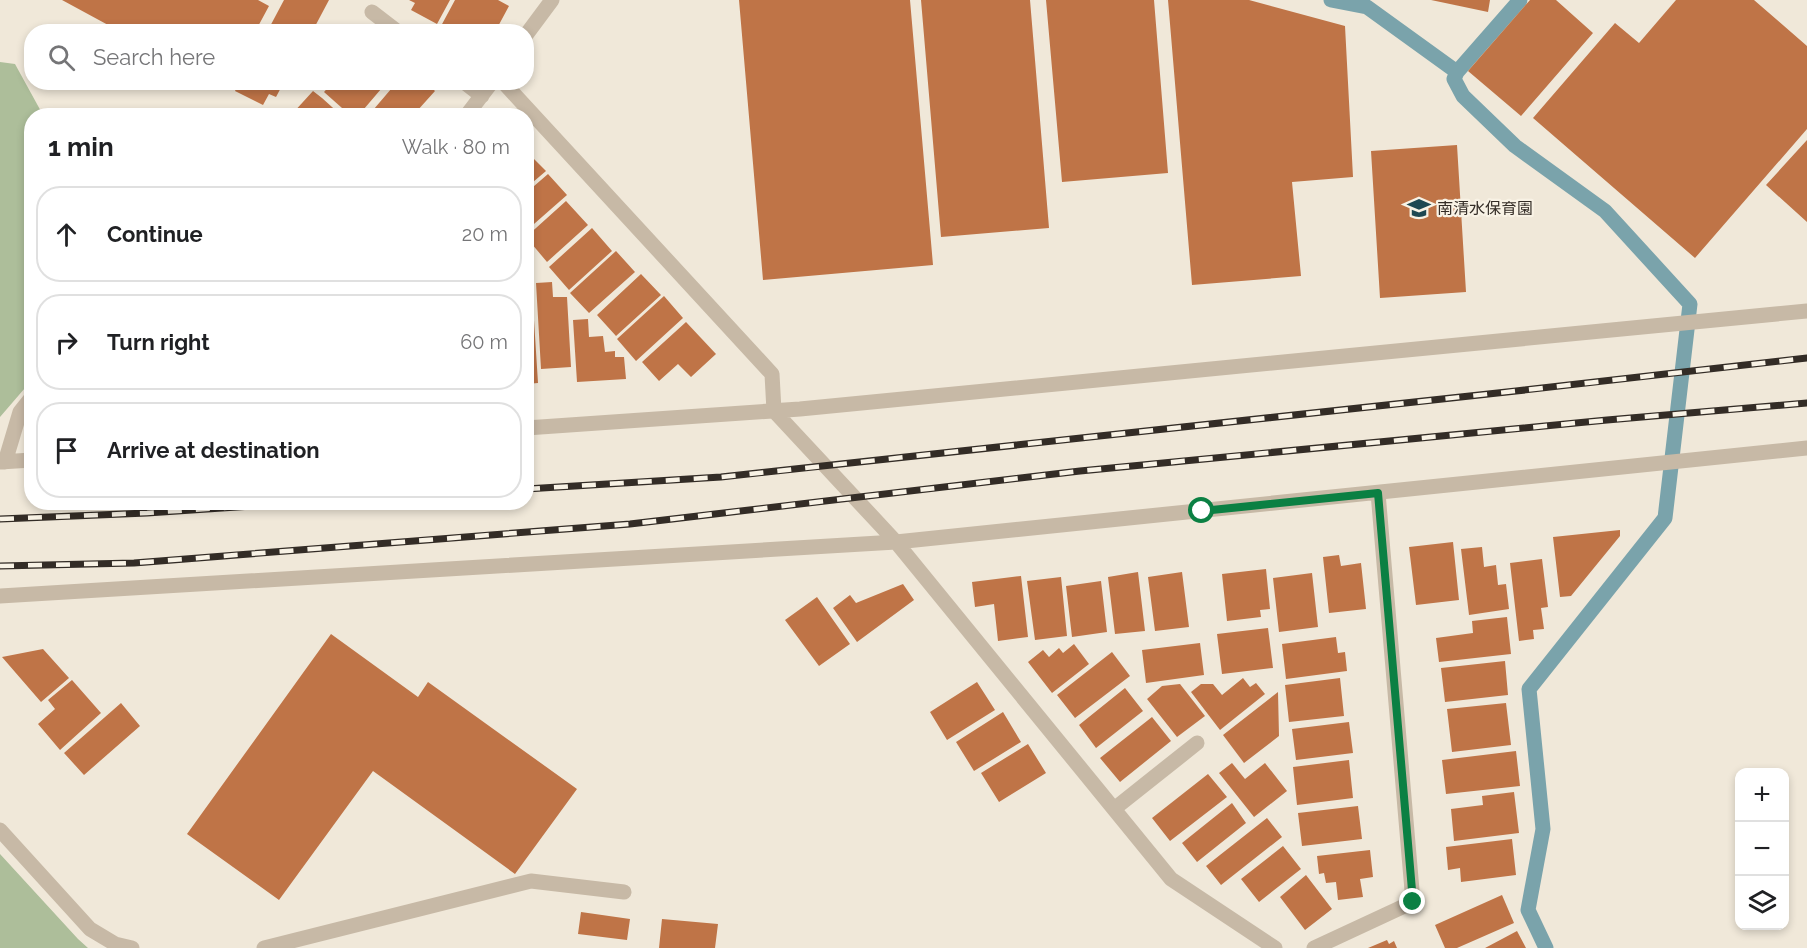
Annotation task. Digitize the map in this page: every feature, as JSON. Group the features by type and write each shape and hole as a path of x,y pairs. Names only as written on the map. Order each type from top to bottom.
{"street":[{"path":"534,24 552,0"},
{"path":"372,12 388,24"},
{"path":"474,90 482,96"},
{"path":"472,108 486,90"},
{"path":"510,90 527,108"},
{"path":"534,116 772,374 774,411 896,543 1171,879 1275,948"},
{"path":"534,427 774,411 1807,311"},
{"path":"24,407 20,412 3,462 24,461"},
{"path":"0,596 896,543 1807,448"},
{"path":"1314,948 1413,902 1378,493"},
{"path":"1114,809 1197,743"},
{"path":"0,830 90,928 115,944 132,948"},
{"path":"264,948 531,881 624,891"}],"green space":[{"path":"0,62 15,64 24,80 24,90 29,90 39,108 24,108 24,389 0,417"},
{"path":"0,854 78,939 88,948 0,948"}],"building":[{"path":"62,0 258,0 269,6 259,24 106,24"},
{"path":"284,0 329,0 316,24 271,24"},
{"path":"409,0 450,0 437,24 411,10 415,3"},
{"path":"455,0 498,0 509,6 499,24 442,24"},
{"path":"739,0 910,0 933,265 763,280"},
{"path":"921,0 1030,0 1049,228 941,237"},
{"path":"1046,0 1154,0 1168,173 1062,182"},
{"path":"1168,0 1249,0 1345,26 1353,177 1292,182 1301,276 1192,285"},
{"path":"1431,0 1490,0 1488,12"},
{"path":"1530,0 1556,0 1593,33 1521,116 1468,71"},
{"path":"1676,0 1754,0 1807,46 1807,129 1695,258 1533,118 1615,23 1639,43"},
{"path":"280,90 276,97 269,94 263,105 235,91"},
{"path":"326,90 380,90 365,108 342,108 324,92"},
{"path":"390,90 435,91 420,108 375,108"},
{"path":"313,91 333,108 297,108"},
{"path":"1807,140 1807,222 1766,185"},
{"path":"1457,145 1466,292 1380,298 1371,151"},
{"path":"534,159 546,171 534,181"},
{"path":"548,174 567,195 534,224 534,186"},
{"path":"566,201 588,225 547,262 534,247 534,230"},
{"path":"592,228 612,251 569,290 549,267"},
{"path":"616,251 635,272 589,313 570,293"},
{"path":"641,274 661,295 616,336 597,315"},
{"path":"552,282 553,297 567,297 571,367 541,369 536,283"},
{"path":"664,296 683,318 636,361 617,339"},
{"path":"588,319 589,337 603,336 605,352 615,351 615,357 624,357 626,379 577,382 573,320"},
{"path":"534,320 538,383 534,383"},
{"path":"686,322 716,354 691,377 678,364 659,381 642,362"},
{"path":"1620,530 1620,536 1571,596 1560,597 1553,537"},
{"path":"1453,542 1459,600 1416,605 1409,547"},
{"path":"1482,547 1484,567 1496,565 1498,585 1506,584 1509,609 1469,615 1461,549"},
{"path":"1339,555 1341,566 1361,563 1366,609 1329,613 1323,557"},
{"path":"1542,559 1548,607 1541,608 1544,629 1533,630 1534,639 1519,641 1510,563"},
{"path":"1266,569 1270,609 1260,610 1261,617 1227,621 1222,574"},
{"path":"1138,572 1145,631 1115,634 1108,577"},
{"path":"1182,572 1189,627 1155,631 1148,577"},
{"path":"1312,573 1318,627 1279,632 1273,578"},
{"path":"1021,576 1028,637 998,641 994,604 975,607 972,582"},
{"path":"1061,577 1067,636 1035,640 1027,581"},
{"path":"1101,581 1107,632 1072,637 1066,586"},
{"path":"903,584 914,600 857,642 833,608 850,595 856,603"},
{"path":"817,597 850,644 819,666 785,620"},
{"path":"1507,617 1511,654 1439,662 1436,638 1473,633 1472,621"},
{"path":"1268,628 1273,668 1222,674 1217,634"},
{"path":"331,634 418,697 428,682 577,789 515,874 373,771 279,900 187,834"},
{"path":"1336,637 1338,653 1345,652 1347,671 1286,679 1282,644"},
{"path":"1200,643 1204,675 1146,683 1142,650"},
{"path":"1074,644 1089,664 1052,693 1028,662 1043,650 1049,657 1059,648 1063,653"},
{"path":"43,649 69,678 41,702 2,657"},
{"path":"1112,652 1130,676 1075,718 1057,695"},
{"path":"1505,661 1508,695 1445,702 1441,668"},
{"path":"1243,678 1250,687 1256,683 1265,694 1220,730 1191,692 1201,684 1213,684 1222,695"},
{"path":"1340,678 1344,716 1289,722 1285,685"},
{"path":"72,680 101,713 60,750 38,724 55,709 48,700"},
{"path":"977,682 995,710 947,740 930,712"},
{"path":"1180,684 1205,716 1177,737 1147,699 1162,686"},
{"path":"1125,688 1143,711 1096,748 1079,725"},
{"path":"1278,692 1279,736 1244,763 1223,735"},
{"path":"121,703 140,726 84,775 64,753"},
{"path":"1506,703 1511,745 1452,752 1447,709"},
{"path":"1003,712 1021,742 974,771 956,742"},
{"path":"1152,717 1171,741 1120,782 1100,758"},
{"path":"1349,722 1353,753 1296,760 1292,729"},
{"path":"1028,744 1046,773 999,802 981,773"},
{"path":"1516,751 1520,786 1446,794 1442,760"},
{"path":"1349,760 1353,798 1297,805 1293,767"},
{"path":"1232,763 1245,779 1265,763 1287,791 1254,817 1219,773"},
{"path":"1208,774 1227,797 1170,841 1152,818"},
{"path":"1514,792 1519,833 1454,841 1451,809 1483,805 1482,796"},
{"path":"1232,803 1246,823 1197,862 1182,843"},
{"path":"1358,806 1362,839 1302,846 1298,813"},
{"path":"1267,818 1282,837 1221,885 1206,866"},
{"path":"1512,839 1516,875 1461,882 1460,868 1448,870 1446,847"},
{"path":"1283,846 1301,869 1259,902 1241,879"},
{"path":"1370,850 1373,877 1360,879 1363,897 1338,900 1336,882 1326,883 1324,873 1319,874 1317,856"},
{"path":"1306,875 1332,909 1305,930 1280,897"},
{"path":"1502,895 1514,923 1457,948 1445,948 1435,925"},
{"path":"581,912 630,919 627,940 578,934"},
{"path":"662,919 718,924 715,948 659,948"},
{"path":"1517,931 1526,948 1485,948 1502,939"},
{"path":"1387,940 1389,944 1394,941 1397,948 1368,948"}],"waterway":[{"path":"1331,0 1367,7 1457,72"},
{"path":"1520,0 1457,72 1454,79 1463,96 1515,146 1605,211 1690,304 1665,518 1529,689 1543,829 1528,910 1546,948"}],"railway":[{"path":"534,489 721,477 1807,358"},
{"path":"0,566 134,563 630,524 1080,471 1807,403"},
{"path":"0,519 192,510"}],"place":[{"name":"南清水保育園","path":"1419,208"}],"route":[{"path":"1202,511 1378,493 1413,902"}]}
